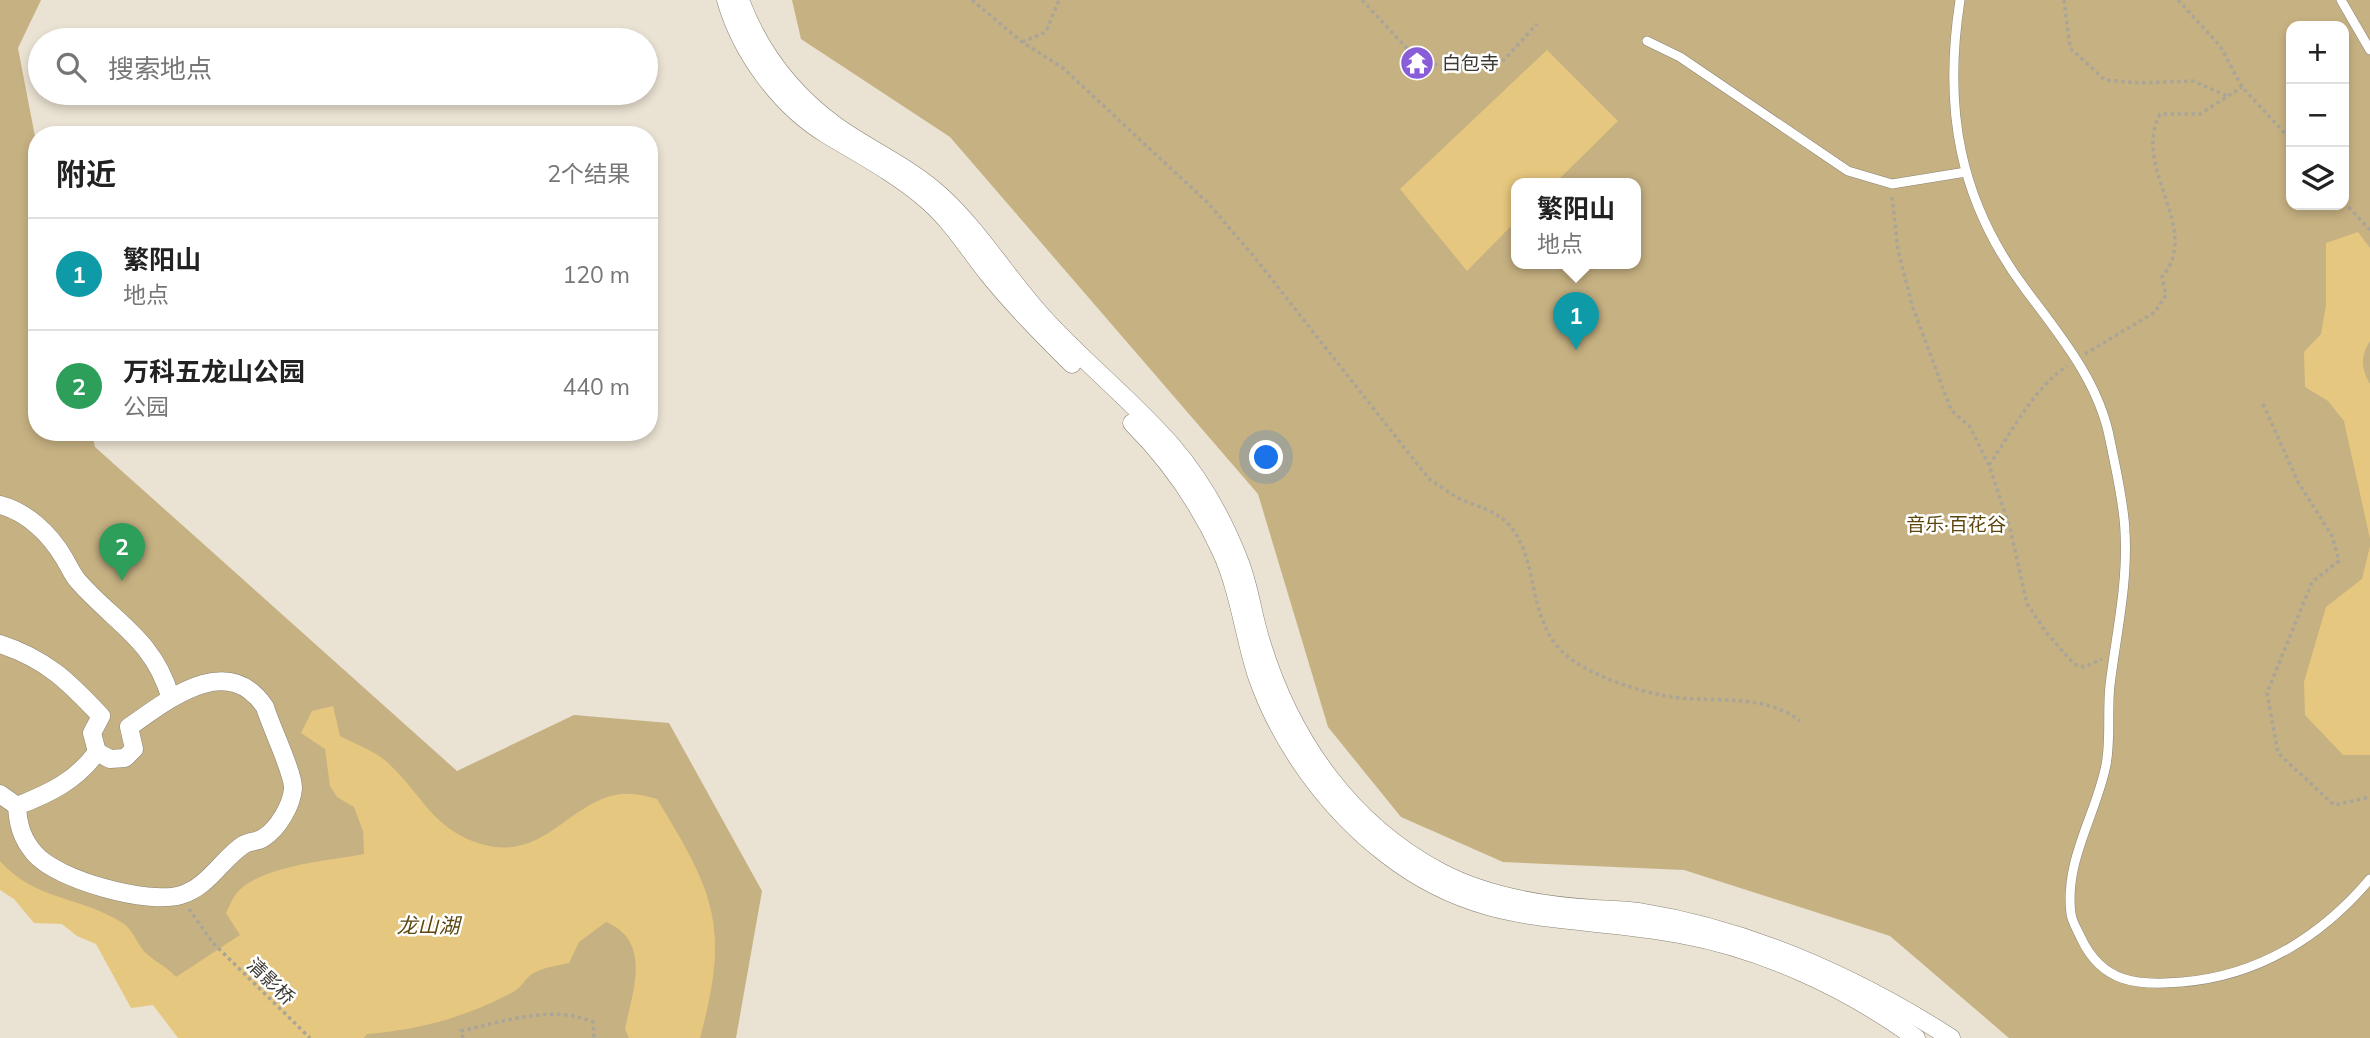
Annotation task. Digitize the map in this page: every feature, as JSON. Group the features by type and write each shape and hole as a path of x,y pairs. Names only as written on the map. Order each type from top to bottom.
{"street":[{"path":"726,0 739,35 751,57 788,101 825,133 876,163 929,202 1034,328 1161,454 1206,520 1223,554 1258,678 1283,734 1334,806 1355,828 1416,875 1473,903 1503,912 1654,929 1716,943 1788,967 1855,999 1916,1038"},
{"path":"740,0 769,59 789,83 838,127 923,180 945,199 1039,313 1171,446 1207,494 1228,534 1241,566 1262,646 1302,739 1321,768 1365,820 1441,873 1479,889 1545,903 1634,911 1745,938 1787,952 1864,988 1951,1038"},
{"path":"0,505 15,509 50,536 74,577 148,650 162,669 170,696"},
{"path":"0,644 28,653 54,669 101,716 117,719 130,727 134,749 125,758 110,759 97,752 92,733 101,716"},
{"path":"17,806 18,827 36,855 60,870 144,897 167,898 185,894 204,882 244,844 263,838 286,811 293,787 265,707 249,690 239,684 200,683 170,696 130,727"},
{"path":"17,806 61,786 83,772 97,752"},
{"path":"0,794 17,806"}],"lane":[{"path":"1960,0 1951,84 1954,123 1966,173 1990,233 2094,388 2110,437 2125,531 2123,594 2115,653 2106,766 2073,871 2071,916 2087,950 2101,970 2126,980 2154,984 2194,981 2251,967 2284,953 2323,928 2370,879"},
{"path":"2341,0 2370,50"},
{"path":"1647,41 1701,70 1848,171 1892,184 1966,173"}],"path":[{"path":"972,0 1023,42 1063,68 1208,203 1255,258 1429,479 1460,498 1492,511 1511,527 1526,553 1540,616 1572,659 1642,690 1671,697 1768,705 1787,711 1800,722"},
{"path":"1023,42 1046,32 1059,0"},
{"path":"1362,0 1412,54 1447,69 1501,63 1537,24"},
{"path":"2064,0 2070,48 2105,80 2140,83 2193,81 2227,96"},
{"path":"2178,0 2220,46 2242,87 2286,135"},
{"path":"1989,466 2037,396 2056,374 2155,312 2166,295 2162,276 2176,255 2170,208 2151,153 2152,131 2160,114 2200,114 2242,87"},
{"path":"1892,184 1898,250 1912,305 1951,410 1970,427 1989,466 2010,528 2028,604 2046,632 2074,664 2084,667 2115,653"},
{"path":"2349,207 2370,229"},
{"path":"2263,404 2298,482 2332,536 2339,562 2312,582 2267,693 2278,753 2334,805 2370,797"},
{"name":"清影桥","path":"185,894 190,914 213,943 310,1038"},
{"path":"463,1038 461,1031 521,1018 574,1013 593,1022 594,1038"}],"green space":[{"path":"0,0 41,0 18,48 33,126 28,126 28,441 94,441 95,447 457,771 574,715 669,723 762,891 736,1038 237,1038 0,869"},
{"name":"音乐·百花谷","path":"792,0 2370,0 2370,1038 2009,1038 1890,936 1684,870 1503,862 1401,817 1328,727 1258,494 950,137 801,39"}],"water":[{"path":"1547,50 1618,121 1560,178 1511,178 1511,226 1467,271 1400,189"},
{"path":"2358,232 2370,248 2370,341 2363,362 2370,384 2370,539 2344,421 2328,401 2305,387 2304,352 2321,334 2326,305 2326,243"},
{"path":"2370,546 2370,755 2343,755 2305,715 2304,682 2326,607 2362,579"},
{"name":"龙山湖","path":"333,706 340,736 382,758 438,819 462,836 478,843 500,847 519,846 536,840 597,801 615,795 636,794 657,799 692,861 712,912 714,967 700,1038 629,1038 625,1029 635,983 634,954 630,941 620,930 606,922 579,942 569,963 536,972 513,992 496,1001 442,1021 367,1034 364,1038 178,1038 153,1005 131,1008 96,944 77,936 62,924 34,923 14,899 0,890 0,861 28,884 92,908 124,924 143,950 176,977 240,935 226,913 235,896 247,884 278,870 364,854 363,831 354,807 337,797 330,786 325,749 301,733 312,711"}],"place":[{"name":"白包寺","path":"1417,63"},
{"name":"繁阳山","path":"1576,350"},
{"name":"万科五龙山公园","path":"122,581"}]}
